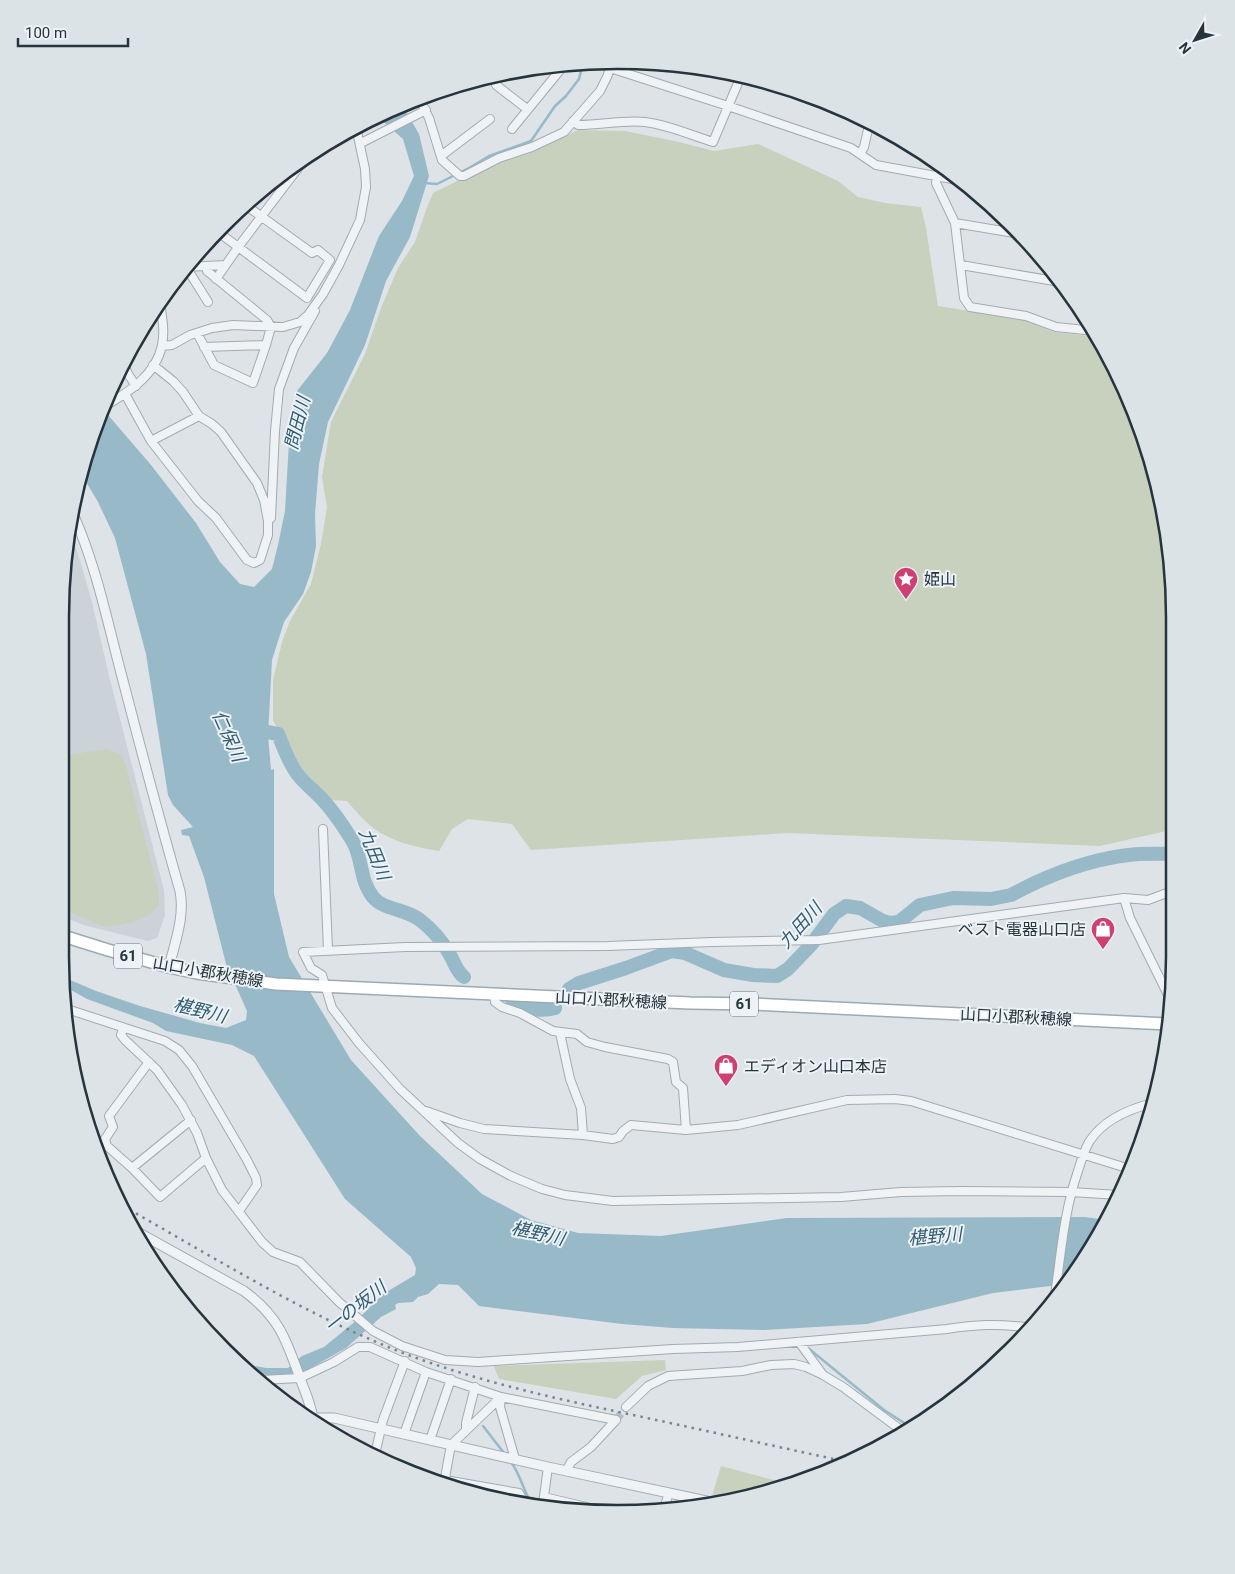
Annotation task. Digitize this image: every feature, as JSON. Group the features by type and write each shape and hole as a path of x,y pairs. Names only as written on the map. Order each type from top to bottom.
{"main road":[{"name":"山口小郡秋穂線","path":"69,938 169,967 197,973 276,984 1162,1024"}],"street":[{"path":"421,106 445,164 460,176 464,176 500,158 532,147 564,132 600,91 609,69"},
{"path":"623,69 851,148 876,165 947,179"},
{"path":"512,129 558,72"},
{"path":"496,82 496,85 527,109"},
{"path":"573,121 578,126 613,122 645,122 676,128 695,137 713,142 738,82"},
{"path":"363,142 423,111"},
{"path":"441,156 490,120"},
{"path":"860,154 864,147 868,129"},
{"path":"162,346 172,346 197,333 212,328 234,325 271,327 300,322 313,308 339,265 360,220 366,187 363,142 359,133"},
{"path":"216,279 292,176"},
{"path":"937,177 936,183 956,223 964,298 970,307 1026,316 1056,327 1085,330"},
{"path":"223,235 307,298 330,260 318,250 312,253 251,209"},
{"path":"956,223 1009,232"},
{"path":"196,266 225,265"},
{"path":"961,265 1051,280"},
{"path":"197,333 214,365 253,383 271,327 267,320 207,271 206,266"},
{"path":"190,274 208,302"},
{"path":"268,521 271,518 279,389 294,348 316,310 313,308"},
{"path":"114,400 136,386 154,365 162,346 161,312"},
{"path":"204,347 266,345"},
{"path":"123,395 151,441 198,501 216,518 247,560 254,564 260,560 268,535 268,521 264,500 257,483 221,432 199,416 183,392 154,365"},
{"path":"127,371 136,386"},
{"path":"151,441 199,416"},
{"path":"77,522 85,540 97,578 154,801 180,891 182,902 181,916 169,967"},
{"path":"323,829 328,950"},
{"path":"1112,1195 1071,1192 952,1191 901,1192 841,1197 613,1201 565,1195 542,1189 511,1176 472,1154 400,1089 370,1057 342,1022 332,1008 323,986 322,975 311,968 302,952 405,947 608,946 819,940 1124,898 1148,900 1166,893"},
{"path":"1124,898 1130,918 1165,989"},
{"path":"494,994 495,1002 502,1007 520,1013 553,1031 577,1034 587,1042 606,1047 668,1059 672,1062 676,1082 683,1088 686,1130"},
{"path":"72,1012 165,1042 179,1050 192,1066 256,1178 257,1185 239,1211"},
{"path":"123,1029 121,1035 125,1040 149,1062 167,1083 191,1120 206,1158 222,1190 267,1248 300,1262 339,1302 375,1332 402,1346 446,1360 478,1362 800,1342 976,1325 1004,1324 1022,1327"},
{"path":"560,1033 570,1079 581,1108 583,1135"},
{"path":"149,1062 109,1116 113,1127 105,1138 107,1146 160,1197 206,1158"},
{"path":"421,1109 460,1123 484,1128 619,1138 630,1126 686,1130 738,1125 847,1100 895,1099 911,1101 1124,1167"},
{"path":"1058,1284 1071,1192 1090,1141 1112,1119 1146,1104"},
{"path":"132,1168 191,1120"},
{"path":"145,1236 244,1291 273,1317 284,1333 310,1403 311,1412"},
{"path":"370,1346 375,1332"},
{"path":"800,1342 823,1375"},
{"path":"268,1379 300,1376 334,1362 358,1347 370,1346 426,1372 501,1397 616,1420 590,1447 571,1462 566,1470"},
{"path":"376,1449 380,1429 405,1361"},
{"path":"626,1407 648,1386 668,1376 794,1364 806,1367 843,1387 898,1428"},
{"path":"404,1434 426,1372"},
{"path":"430,1440 451,1379"},
{"path":"466,1430 475,1387"},
{"path":"445,1477 451,1445 501,1397"},
{"path":"501,1397 500,1407 515,1459"},
{"path":"321,1418 334,1418 699,1499"},
{"path":"544,1501 548,1467"},
{"path":"469,1485 519,1493 521,1497"},
{"path":"665,1503 668,1493"}],"shaded area":[{"path":"74,542 92,602 164,890 165,915 157,938 148,941 87,926 69,919 69,618"}],"green space":[{"path":"578,130 625,131 714,151 758,144 838,181 858,197 885,203 921,207 938,306 1024,320 1053,332 1088,336 1110,375 1137,441 1148,475 1162,546 1166,618 1166,831 1100,846 787,833 531,850 512,824 468,819 452,829 439,851 421,848 388,837 365,821 347,801 330,800 298,771 273,720 273,680 282,642 290,621 311,584 321,544 327,507 322,477 331,422 365,354 381,308 398,268 415,242 433,193 498,161 528,154"},
{"path":"106,749 121,754 126,766 159,893 159,906 149,915 133,922 108,927 69,912 69,755"},
{"path":"665,1360 666,1370 642,1376 616,1399 499,1379 494,1366"},
{"path":"721,1466 778,1481 725,1495 712,1496"}],"water":[{"path":"406,112 419,134 429,176 410,237 386,281 365,345 328,422 319,464 315,514 316,546 311,572 303,594 284,622 272,660 268,735 271,770 274,769 274,894 289,957 351,1060 420,1136 482,1194 531,1220 578,1233 661,1236 787,1218 1085,1217 1099,1219 1057,1285 993,1293 867,1324 764,1330 673,1328 622,1324 479,1306 458,1285 439,1284 428,1294 418,1297 413,1302 398,1303 395,1305 396,1309 381,1317 346,1348 307,1370 289,1374 263,1375 252,1365 266,1368 288,1368 302,1356 324,1347 357,1320 383,1294 415,1275 416,1268 411,1257 345,1199 254,1056 232,1045 166,1031 153,1023 87,999 70,989 70,980 140,1006 200,1023 226,1028 246,1020 247,1011 226,964 204,877 189,836 182,835 181,830 193,827 173,805 168,795 146,654 115,538 86,481 108,415 151,465 196,523 220,562 240,584 254,587 272,569 285,511 290,425 297,391 327,353 350,310 379,236 402,201 414,176 403,139 383,122"}],"waterway":[{"path":"424,183 437,184 489,156 531,141 555,106 566,96 579,79 581,70"},
{"name":"九田川","path":"250,729 278,734 296,773 327,804 352,840 358,854 365,883 373,897 383,905 415,916 441,941 457,970 464,977"},
{"name":"九田川","path":"569,989 579,983 672,951 685,953 724,970 753,975 777,976 788,969 811,945 834,914 846,906 860,908 889,923 899,922 920,905 953,898 991,899 1011,895 1053,875 1113,857 1134,854 1166,854"},
{"name":"九田川","path":"512,1005 534,1010 555,1008"},
{"path":"808,1348 884,1410 905,1424"},
{"path":"483,1426 504,1453"},
{"path":"511,1462 529,1498"}],"tunnel":[{"path":"616,1420 626,1407"}],"railway":[{"path":"131,1211 300,1306 373,1341 411,1356 469,1375 528,1391 836,1459"}],"place":[{"name":"姫山","path":"906,600"},
{"name":"ベスト電器山口店","path":"1103,950"},
{"name":"エディオン山口本店","path":"726,1087"}],"water label":[{"name":"問田川","path":"297,423"},
{"name":"仁保川","path":"229,736"},
{"name":"椹野川","path":"200,1010"},
{"name":"椹野川","path":"538,1233"},
{"name":"椹野川","path":"935,1236"},
{"name":"一の坂川","path":"355,1307"}]}
